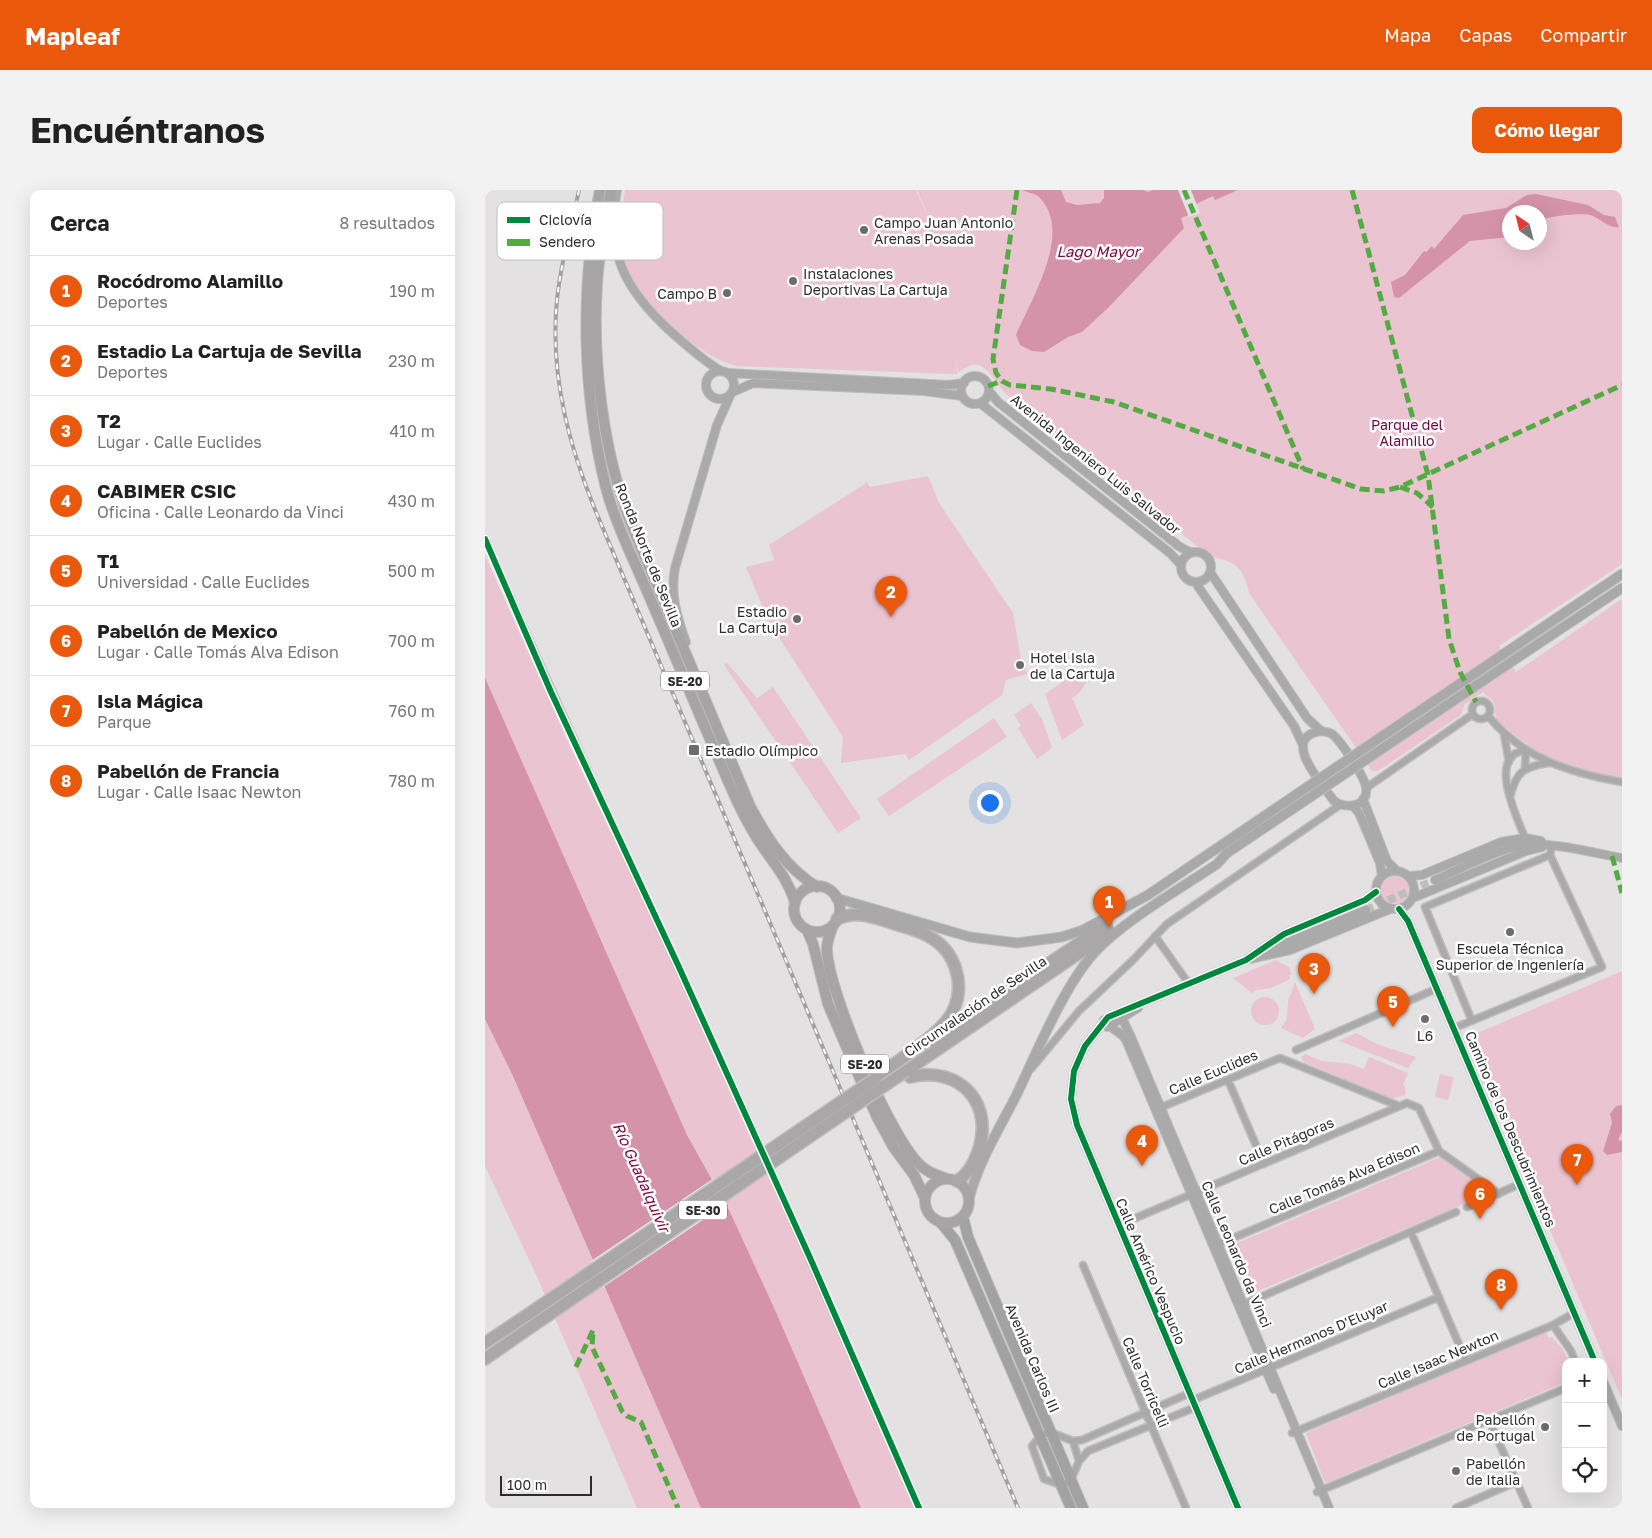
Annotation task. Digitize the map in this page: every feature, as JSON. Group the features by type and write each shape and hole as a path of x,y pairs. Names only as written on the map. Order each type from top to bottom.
{"highway":[{"name":"Ronda Norte de Sevilla","path":"589,260 587,283 587,356 601,433 607,490 623,532 743,814 789,883 795,902 794,909 797,922 807,930 813,944 828,1004 877,1117 894,1148 914,1175 925,1196 926,1210 929,1216 941,1223"},
{"name":"Ronda Norte de Sevilla","path":"600,260 596,310 601,433"},
{"name":"Ronda Norte de Sevilla","path":"603,448 622,504 757,818 792,869 800,877 817,887 827,889 836,898"},
{"path":"795,902 804,891 817,887"},
{"name":"SE-20","path":"836,898 839,905 827,949 830,969 846,1023 885,1110 910,1154 932,1174 952,1180"},
{"path":"807,930 821,932 847,915 859,914 922,933 940,944 955,966 958,993 952,1012 903,1068 950,1078 969,1092 979,1107 983,1120 982,1140 970,1169 952,1180 933,1183 925,1196"},
{"name":"Circunvalación de Sevilla","path":"485,1343 876,1078 903,1068 1108,928"},
{"name":"SE-30","path":"485,1359 872,1094 903,1068"},
{"path":"941,1223 957,1222 967,1212 969,1199 967,1192 952,1180"}],"main road":[{"path":"969,1199 978,1172 1024,1078 1083,969 1108,928 1148,895 1622,574"},
{"path":"836,898 909,921 998,942 1032,942 1108,928 1217,864 1227,853 1622,588"},
{"name":"Avenida Carlos III","path":"963,1217 968,1237 1045,1434"},
{"name":"Avenida Carlos III","path":"941,1223 955,1240 1066,1482 1083,1508"},
{"name":"Avenida Carlos III","path":"1066,1482 1071,1508"}],"street":[{"path":"619,260 627,282 654,316 705,362 724,372 735,383 732,394 717,425 672,581 676,616 703,696"},
{"path":"724,372 948,385 964,383 971,378 979,377 986,382 989,391 986,398 980,403 967,402 962,396 923,391 755,383 748,384 718,400 711,396 707,390 709,377 724,372"},
{"path":"962,396 964,383"},
{"name":"Avenida Ingeniero Luis Salvador","path":"989,391 998,402 1180,547 1190,552"},
{"name":"Avenida Ingeniero Luis Salvador","path":"980,403 1162,546 1180,564"},
{"path":"485,539 551,692 678,964 807,1251 919,1508"},
{"path":"1190,552 1205,554 1211,562 1210,572 1205,580 1195,582 1185,578 1180,564 1185,555 1190,552"},
{"path":"1210,572 1307,718 1321,731 1334,736 1363,778 1367,788"},
{"path":"1195,582 1294,726 1303,745 1303,756 1333,801 1340,806"},
{"path":"1024,1078 1079,1011 1133,960 1167,924 1340,806 1353,806 1363,799 1367,788 1473,714 1474,704 1481,700 1487,702 1490,707 1488,716"},
{"path":"1473,714 1480,719 1488,716"},
{"path":"1488,716 1504,734 1548,763 1579,774 1622,782"},
{"path":"1303,745 1310,734 1321,731"},
{"path":"1504,734 1509,762 1507,787 1525,838"},
{"path":"1509,762 1515,755 1526,750"},
{"path":"1510,798 1514,783 1523,771 1526,750"},
{"path":"1507,770 1513,774 1548,763"},
{"path":"1363,799 1387,861 1397,871 1409,876 1422,875 1501,842 1525,838 1541,841 1549,846"},
{"path":"1353,806 1359,812 1375,852 1382,876"},
{"path":"1435,880 1508,849 1525,845 1549,846 1622,858"},
{"path":"1397,871 1382,876 1376,886 1376,892 1383,905 1390,909 1405,907 1413,898 1526,851 1549,846"},
{"path":"1454,1028 1602,967 1550,855 1549,846"},
{"path":"1472,1021 1425,907 1550,855"},
{"path":"1409,876 1414,887 1413,898"},
{"name":"Calle Américo Vespucio","path":"1246,960 1284,934 1365,900 1376,892"},
{"name":"Calle Américo Vespucio","path":"1238,1508 1077,1125 1072,1107 1074,1071 1089,1040 1113,1019 1152,999 1246,960 1290,950 1390,909"},
{"name":"Camino de los Descubrimientos","path":"1399,909 1408,921 1593,1358"},
{"path":"1246,960 1366,910"},
{"path":"1155,936 1189,984"},
{"path":"1296,1050 1437,989"},
{"name":"Calle Leonardo da Vinci","path":"1113,1019 1126,1040 1159,1108 1320,1491 1329,1508"},
{"name":"Calle Leonardo da Vinci","path":"1113,1019 1159,1108"},
{"name":"Calle Euclides","path":"1159,1108 1279,1058 1399,1106"},
{"path":"1228,1080 1264,1164"},
{"path":"1399,1106 1407,1103 1419,1108 1439,1151"},
{"name":"Calle Pitágoras","path":"1119,1225 1399,1106"},
{"name":"Calle Tomás Alva Edison","path":"1216,1245 1439,1151 1499,1194"},
{"path":"1467,1207 1520,1184"},
{"path":"1241,1305 1456,1212"},
{"path":"1411,1232 1466,1361"},
{"name":"Calle Torricelli","path":"1083,1265 1186,1508"},
{"name":"Calle Hermanos D'Eluyar","path":"1193,1400 1439,1297"},
{"name":"Calle Isaac Newton","path":"1295,1432 1553,1325 1574,1313"},
{"path":"1553,1325 1571,1351 1574,1358"},
{"path":"1320,1491 1562,1390"},
{"path":"1607,1390 1622,1426"},
{"path":"1045,1434 1082,1440 1146,1412 1193,1400"},
{"path":"1066,1482 1079,1461 1088,1451 1151,1425 1193,1400"},
{"path":"1489,1420 1528,1508"},
{"path":"1073,1440 1079,1461"},
{"path":"1456,1508 1516,1482"},
{"name":"Calle Leonardo da Vinci","path":"1320,1491 1324,1508"}],"green space":[{"name":"Parque del Alamillo","path":"625,190 916,190 934,231 917,190 1622,190 1622,564 1499,646 1516,672 1622,599 1622,778 1569,766 1540,752 1496,719 1494,702 1483,692 1465,704 1461,715 1378,771 1372,771 1249,593 1244,577 1237,567 1227,561 1211,557 1011,398 983,367 973,365 958,373 956,355 957,374 738,366 722,361 686,338 653,306 628,271 624,260 663,260 663,202 624,202"},
{"name":"Estadio La Cartuja","path":"928,476 939,503 1013,613 1022,665 1025,665 1027,674 1006,680 1002,695 909,760 905,754 841,763 843,737 769,622 746,567 774,560 769,545 865,484 866,481 870,487"},
{"path":"485,555 568,742 775,1179 919,1508 860,1508 730,1212 687,1135 485,681"},
{"path":"727,663 757,698 773,687 861,818 838,833 724,665"},
{"path":"1071,676 1075,680 1087,681 1080,692 1072,698 1084,725 1062,740 1045,694"},
{"path":"1031,703 1042,719 1052,748 1037,759 1018,728 1021,725 1014,715"},
{"path":"994,718 1007,737 889,816 877,799"},
{"path":"1395,876 1405,880 1409,890 1405,900 1395,904 1385,900 1381,890 1385,880"},
{"path":"1276,960 1289,967 1292,974 1289,975 1290,979 1271,988 1256,990 1252,993 1233,978"},
{"path":"1622,971 1622,1399 1607,1364 1607,1358 1605,1358 1468,1037"},
{"path":"1295,982 1315,1029 1303,1038 1281,1028 1287,1019 1288,1001"},
{"path":"1265,997 1275,1001 1279,1011 1275,1021 1265,1025 1255,1021 1251,1011 1255,1001"},
{"path":"485,1019 512,1074 701,1508 637,1508 538,1279 485,1166"},
{"path":"1356,1033 1377,1044 1416,1057 1408,1068 1339,1041"},
{"path":"1305,1054 1322,1061 1350,1064 1364,1069 1369,1057 1408,1073 1403,1085 1405,1087 1405,1095 1392,1099 1304,1062 1301,1057"},
{"path":"1440,1074 1454,1077 1448,1100 1435,1097"},
{"path":"1440,1157 1489,1193 1251,1294 1230,1246"},
{"path":"1546,1332 1549,1338 1552,1337 1562,1348 1567,1358 1562,1358 1562,1384 1325,1483 1306,1433"}],"water":[{"name":"Lago Mayor","path":"1022,190 1061,190 1066,202 1077,205 1100,203 1104,198 1104,190 1143,190 1148,192 1153,190 1238,190 1215,200 1213,196 1196,204 1199,211 1181,218 1184,228 1109,307 1082,332 1068,337 1044,352 1032,351 1020,345 1016,335 1046,266 1051,247 1052,228 1049,212 1039,197"},
{"path":"1536,194 1588,205 1604,215 1615,217 1619,227 1608,225 1590,215 1564,215 1547,218 1547,205 1511,205 1527,195"},
{"path":"1502,209 1502,238 1470,241 1399,298 1394,297 1391,282 1405,275 1424,251 1426,252 1432,246 1434,249 1463,215"},
{"name":"Río Guadalquivir","path":"485,678 687,1135 730,1212 861,1508 701,1508 512,1074 485,1019"},
{"path":"1622,1105 1622,1132 1618,1140 1622,1141 1622,1152 1607,1155 1603,1151 1612,1123 1610,1114 1616,1106"}],"pier":[{"path":"1178,190 1191,190 1200,213 1189,217"},
{"path":"714,1178 728,1203 602,1288 591,1261"}],"tunnel":[{"path":"1366,910 1435,880"}],"railway":[{"path":"576,202 579,190"},
{"path":"563,260 556,313 557,365 565,415 578,464 596,512 1018,1508"}],"marked path":[{"path":"1017,190 993,359 996,373 1002,381 1010,385 1051,389 1114,402 1361,489 1384,491 1400,487 1622,385"},
{"path":"1184,190 1303,469"},
{"path":"1352,190 1428,475 1449,639 1460,672 1476,702"},
{"path":"988,386 1002,381"},
{"path":"1400,487 1417,493 1433,507"},
{"path":"1612,856 1622,893"},
{"path":"576,1367 593,1330 592,1347 622,1411 627,1416 641,1422 678,1508"}],"cycle path":[{"path":"485,539 551,692 678,965 811,1260 919,1508"},
{"path":"1238,1508 1077,1125 1071,1099 1074,1071 1085,1046 1108,1017 1246,960 1284,934 1365,900 1376,892"},
{"path":"1399,909 1408,921 1593,1358"}],"place":[{"name":"Campo Juan Antonio Arenas Posada","path":"864,230"},
{"name":"Instalaciones Deportivas La Cartuja","path":"793,281"},
{"name":"Campo B","path":"727,293"},
{"name":"Estadio La Cartuja de Sevilla","path":"891,617"},
{"name":"Estadio La Cartuja","path":"797,619"},
{"name":"Hotel Isla de la Cartuja","path":"1020,665"},
{"name":"Estadio Olímpico","path":"694,750"},
{"name":"Rocódromo Alamillo","path":"1109,927"},
{"name":"Escuela Técnica Superior de Ingeniería","path":"1510,932"},
{"name":"T2","path":"1314,994"},
{"name":"L6","path":"1425,1019"},
{"name":"T1","path":"1393,1027"},
{"name":"CABIMER CSIC","path":"1142,1166"},
{"name":"Isla Mágica","path":"1577,1185"},
{"name":"Pabellón de Mexico","path":"1480,1219"},
{"name":"Pabellón de Francia","path":"1501,1310"},
{"name":"Pabellón de Portugal","path":"1545,1427"},
{"name":"Pabellón de Italia","path":"1456,1471"}]}
